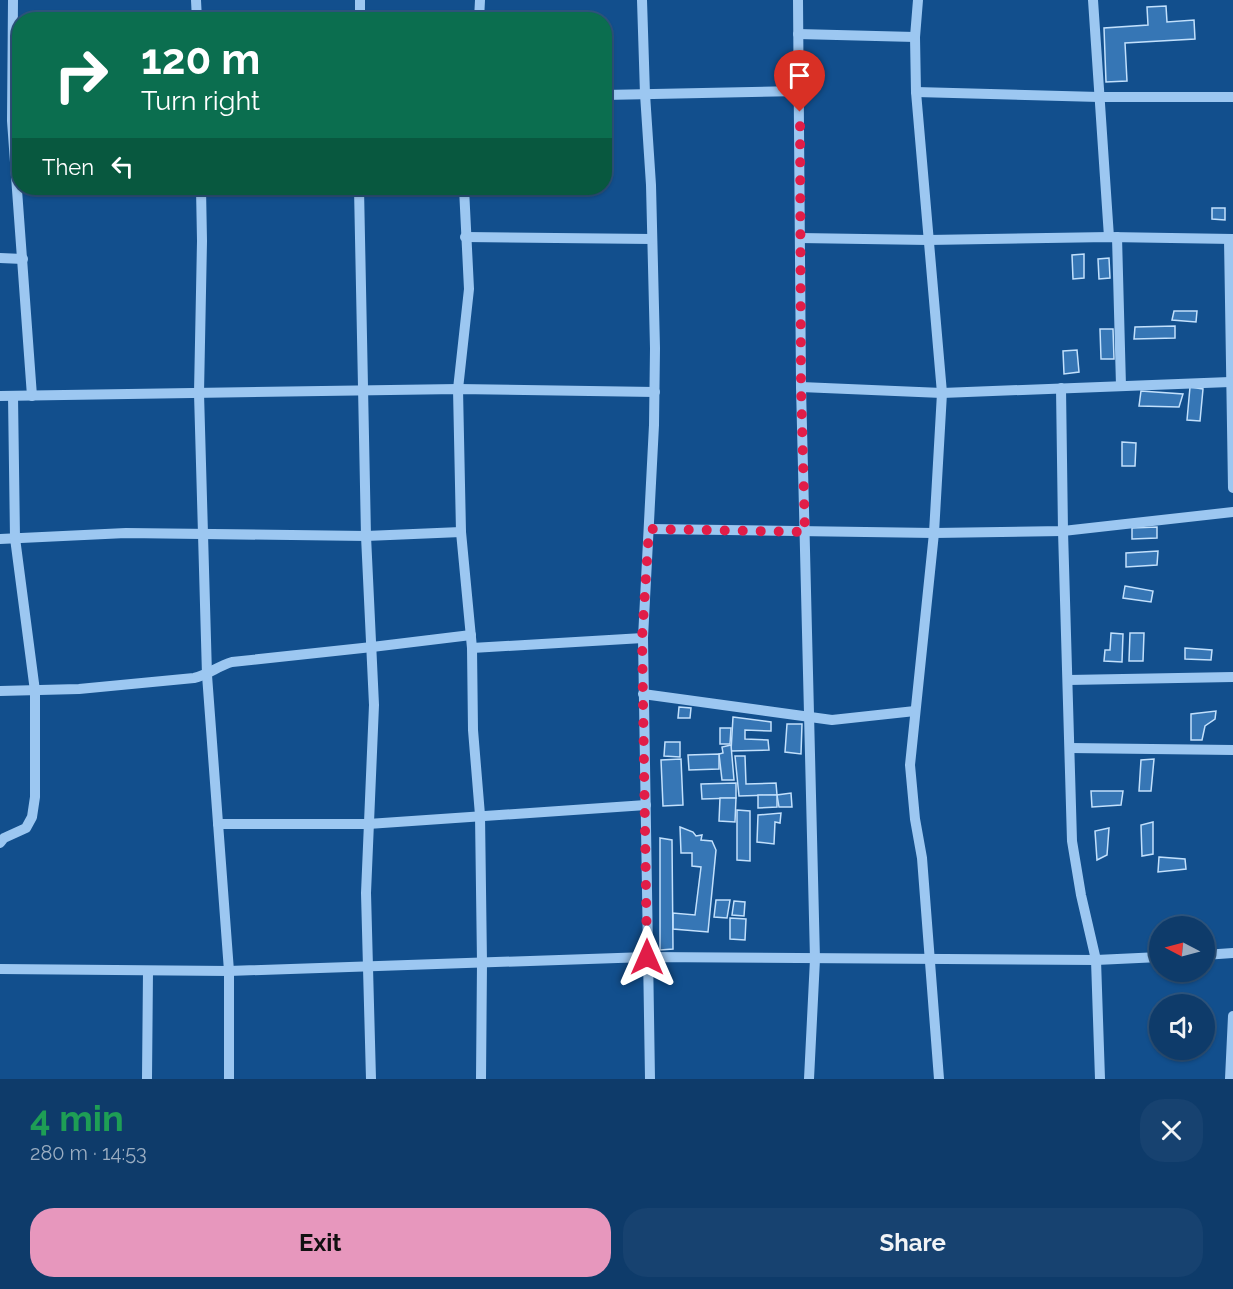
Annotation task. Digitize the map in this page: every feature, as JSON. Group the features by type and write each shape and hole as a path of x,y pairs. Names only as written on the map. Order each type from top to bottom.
{"street":[{"path":"642,0 651,185 655,392 642,638 650,1079"},
{"path":"798,0 801,387 815,958 809,1079"},
{"path":"918,0 915,37 916,92 942,393 934,533 910,765 915,819 922,858 939,1079"},
{"path":"1093,0 1099,97 1113,237 1121,386"},
{"path":"798,34 915,37"},
{"path":"612,95 800,91"},
{"path":"916,92 1099,97 1233,97"},
{"path":"18,195 32,396"},
{"path":"201,195 199,393 207,675 229,972 229,1079"},
{"path":"359,195 366,536 374,705 366,893 371,1079"},
{"path":"464,195 469,289 458,389 461,531 472,648 473,730 480,815 481,1079"},
{"path":"465,237 652,239"},
{"path":"800,238 1231,239 1233,488"},
{"path":"0,258 23,259"},
{"path":"801,387 942,393 1121,386 1231,376"},
{"path":"1061,388 1072,841 1081,895 1096,960 1100,1079"},
{"path":"0,396 458,389 655,392"},
{"path":"0,843 4,838 26,828 32,817 35,797 34,691 15,538 13,396"},
{"path":"649,529 934,533 1063,531 1233,512"},
{"path":"0,539 126,533 366,536 461,531"},
{"path":"0,691 79,689 194,678 207,675 220,666 232,662 372,648 471,635"},
{"path":"472,648 642,638"},
{"path":"1068,680 1233,677"},
{"path":"643,694 832,720 915,711"},
{"path":"1070,748 1233,750"},
{"path":"218,824 368,824 646,805"},
{"path":"1215,954 1233,953"},
{"path":"0,969 229,972 647,957 1096,960 1149,958"},
{"path":"147,1079 148,970"},
{"path":"1230,1079 1233,1016"}],"building":[{"path":"1166,6 1167,22 1194,20 1195,39 1125,43 1127,81 1106,82 1104,28 1148,25 1147,7"},
{"path":"1212,208 1225,208 1225,220 1212,219"},
{"path":"1084,254 1084,278 1073,279 1072,255"},
{"path":"1109,258 1110,278 1099,279 1098,259"},
{"path":"1174,311 1197,311 1196,322 1172,320"},
{"path":"1175,326 1175,338 1134,339 1135,327"},
{"path":"1100,329 1113,329 1114,359 1101,359"},
{"path":"1077,350 1079,372 1064,374 1063,351"},
{"path":"1190,387 1203,389 1200,421 1187,420"},
{"path":"1141,391 1183,394 1179,407 1139,406"},
{"path":"1122,442 1136,443 1135,466 1122,466"},
{"path":"1157,527 1157,538 1132,539 1132,528"},
{"path":"1158,551 1157,565 1126,567 1126,553"},
{"path":"1125,586 1153,591 1151,602 1123,598"},
{"path":"1111,633 1123,634 1122,662 1104,661 1105,650 1110,650"},
{"path":"1130,633 1144,633 1143,661 1129,661"},
{"path":"1185,648 1212,650 1211,660 1185,659"},
{"path":"679,707 691,708 690,718 678,718"},
{"path":"1216,711 1215,719 1205,726 1202,740 1191,740 1191,714"},
{"path":"733,717 771,722 771,731 745,730 745,739 768,740 769,750 731,751"},
{"path":"787,724 802,724 801,754 785,752"},
{"path":"720,728 731,728 730,744 720,744"},
{"path":"665,742 680,742 680,757 664,756"},
{"path":"731,745 734,780 722,780 719,754 723,753 722,747"},
{"path":"719,754 719,769 689,770 688,755"},
{"path":"735,756 745,756 746,784 776,783 777,795 739,796"},
{"path":"681,759 683,805 663,806 661,760"},
{"path":"1154,759 1151,791 1139,791 1141,760"},
{"path":"736,783 736,798 702,799 701,784"},
{"path":"1091,791 1123,791 1121,805 1092,807"},
{"path":"791,793 792,807 779,807 777,795"},
{"path":"758,795 777,795 777,807 758,808"},
{"path":"720,798 736,798 735,822 719,821"},
{"path":"737,810 750,811 750,861 737,860"},
{"path":"781,813 780,823 775,822 774,844 757,842 758,815"},
{"path":"1153,822 1153,854 1142,856 1141,825"},
{"path":"680,827 693,832 696,836 702,835 701,840 712,841 716,850 708,932 673,929 673,913 695,915 701,867 692,866 692,853 681,853"},
{"path":"1109,828 1107,855 1097,860 1095,831"},
{"path":"660,838 672,840 673,949 660,950"},
{"path":"1159,857 1185,859 1186,869 1158,872"},
{"path":"716,900 730,900 727,918 714,917"},
{"path":"734,901 745,902 744,916 732,915"},
{"path":"730,918 746,919 745,940 730,939"}],"route":[{"path":"647,957 642,638 649,529 805,532 801,387 800,112"}]}
